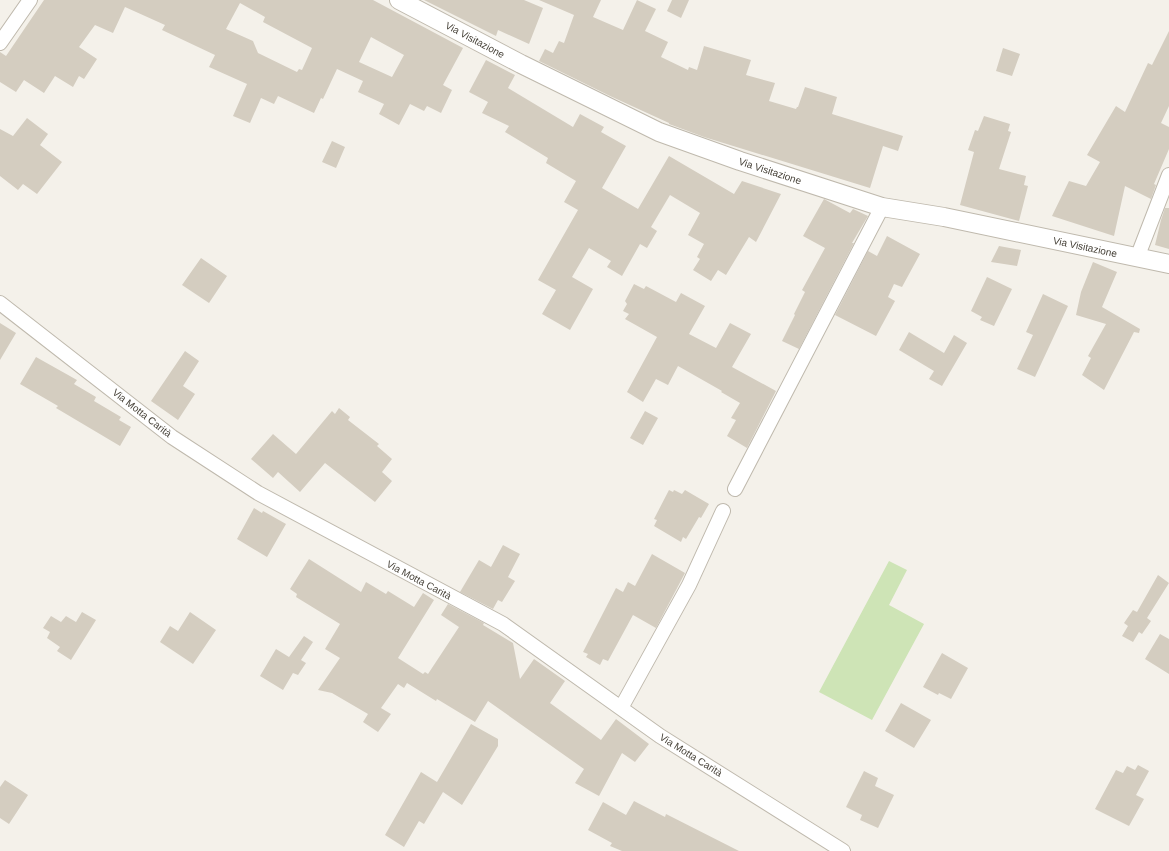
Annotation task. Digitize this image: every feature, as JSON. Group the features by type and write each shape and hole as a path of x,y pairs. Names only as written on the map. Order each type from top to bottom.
{"street":[{"path":"0,44 30,0"},
{"name":"Via Visitazione","path":"399,0 521,64 659,132 740,161 882,207 944,217 1169,264"},
{"path":"1137,258 1169,175"},
{"path":"735,489 882,207"},
{"name":"Via Motta Carità","path":"0,303 172,437 258,493 503,624 660,736 843,851"},
{"path":"621,708 689,585 723,511"}],"green space":[{"path":"889,561 907,570 889,605 924,624 872,720 819,692"}],"building":[{"path":"44,0 373,0 463,48 443,85 452,90 441,113 427,106 424,111 410,104 399,125 379,114 384,104 358,92 363,81 337,69 323,99 321,98 314,113 278,96 274,104 261,98 250,123 233,116 247,84 209,67 215,55 162,30 165,25 125,7 113,33 95,25 79,47 97,59 84,79 79,76 73,87 55,76 44,93 24,80 16,92 0,82 0,52 6,56","holes":["240,3 265,17 263,22 312,48 302,70 299,69 297,72 258,53 253,41 226,29","371,37 404,55 392,77 359,62"]},
{"path":"424,0 524,0 543,8 529,44 498,30 496,36"},
{"path":"539,0 601,0 593,17 623,30 637,0 656,9 645,31 668,42 661,57 688,70 689,67 697,70 704,46 751,60 746,75 775,83 769,101 796,109 805,87 837,97 832,114 903,136 898,151 883,146 870,188 704,137 669,124 539,61 545,49 553,53 559,41 564,43 574,15"},
{"path":"672,0 689,0 681,18 667,11"},
{"path":"1169,31 1169,106 1161,123 1169,127 1169,149 1154,184 1156,185 1151,199 1125,186 1114,236 1052,216 1069,181 1086,186 1100,162 1087,155 1116,106 1125,112 1148,63 1152,65"},
{"path":"1003,48 1020,54 1012,76 996,71"},
{"path":"486,60 515,75 508,88 573,127 580,114 604,127 601,132 626,146 602,188 638,209 669,156 734,194 742,181 781,194 756,242 749,237 726,275 718,270 711,281 693,270 700,259 697,257 704,244 688,235 700,213 670,195 651,227 657,231 647,248 640,244 622,276 607,267 611,261 589,248 572,277 593,289 570,330 542,314 556,290 538,280 578,210 564,202 576,181 546,163 548,158 505,132 509,126 482,113 488,102 469,92"},
{"path":"984,116 1010,124 1008,131 1011,132 999,169 1026,176 1024,185 1028,186 1019,221 960,205 974,152 968,150 975,130 978,131"},
{"path":"27,118 48,134 40,145 62,162 37,194 23,184 18,190 0,176 0,129 13,136"},
{"path":"332,141 345,147 336,168 322,162"},
{"path":"824,199 850,213 853,209 868,216 852,243 854,243 799,349 782,341 805,292 802,290 825,248 803,236"},
{"path":"1165,208 1169,208 1169,249 1155,245"},
{"path":"887,236 920,254 902,287 894,284 888,297 895,301 876,336 835,315 868,251 877,256"},
{"path":"999,246 1021,250 1017,266 991,262"},
{"path":"201,258 227,276 209,303 182,285"},
{"path":"1093,262 1117,272 1102,307 1140,329 1139,333 1134,332 1104,390 1082,375 1091,358 1088,356 1106,324 1076,315 1081,292"},
{"path":"987,277 1012,289 994,326 980,320 982,317 971,311"},
{"path":"634,284 644,289 646,286 676,302 681,293 705,306 689,334 716,348 730,323 751,334 732,367 776,391 747,448 727,436 736,420 731,418 740,403 678,366 668,385 656,379 643,402 627,392 657,337 625,319 629,314 623,311 627,304 625,301"},
{"path":"1043,294 1068,306 1035,377 1017,369 1033,335 1026,332"},
{"path":"0,323 16,333 0,360"},
{"path":"909,332 944,353 954,335 967,343 942,386 929,379 934,371 899,350"},
{"path":"185,351 199,361 183,386 195,394 178,420 151,401"},
{"path":"36,357 77,380 74,384 96,397 94,401 121,417 119,420 131,427 120,446 56,408 58,406 20,384"},
{"path":"339,408 350,417 348,420 379,444 377,446 392,459 382,472 392,481 375,502 325,463 300,492 278,472 273,478 251,459 273,434 296,454 332,411 335,414"},
{"path":"645,411 658,418 643,445 630,438"},
{"path":"669,490 673,492 674,490 682,494 685,490 709,504 701,518 699,517 686,539 683,537 681,542 654,526 657,520 654,519"},
{"path":"254,508 262,513 263,511 286,524 267,557 237,539"},
{"path":"503,545 520,554 508,577 515,581 502,602 498,600 493,609 460,592 479,560 491,567"},
{"path":"652,554 685,573 656,628 633,615 608,661 603,659 600,665 586,657 588,654 583,652 616,588 623,592 628,582 635,586"},
{"path":"309,559 361,592 366,582 386,594 388,591 414,607 423,593 434,600 398,658 423,674 425,672 428,674 459,627 441,615 448,604 484,623 483,625 513,643 520,679 534,659 565,681 550,703 601,740 616,719 649,744 635,762 622,753 599,796 575,783 584,769 488,701 475,722 407,683 404,688 398,684 381,708 391,714 378,732 363,722 368,714 332,693 318,690 340,658 325,649 340,624 296,597 297,594 290,589"},
{"path":"1158,575 1169,583 1147,618 1151,621 1142,634 1139,632 1133,642 1122,636 1128,626 1124,623 1133,610 1137,612"},
{"path":"82,612 96,620 71,660 57,651 60,647 47,638 50,632 43,628 51,616 61,622 66,616 76,622"},
{"path":"190,612 216,630 193,664 160,642 170,626 178,631"},
{"path":"1160,634 1169,639 1169,674 1145,659"},
{"path":"304,636 313,642 301,660 306,663 298,675 293,673 283,690 260,676 276,649 289,657"},
{"path":"942,653 968,668 951,699 939,693 938,695 923,687"},
{"path":"901,703 931,720 914,748 885,731"},
{"path":"471,724 498,739 498,746 462,805 443,792 424,824 419,821 404,847 385,835 421,772 437,782"},
{"path":"1138,765 1149,771 1136,795 1144,799 1129,826 1095,809 1116,770 1123,773 1127,766 1135,770"},
{"path":"864,771 878,778 875,786 894,795 878,828 860,820 862,815 846,807"},
{"path":"5,780 28,795 9,824 0,818 0,787"},
{"path":"634,801 665,817 666,814 739,851 622,851 610,846 612,843 588,830 603,802 626,815"}]}
